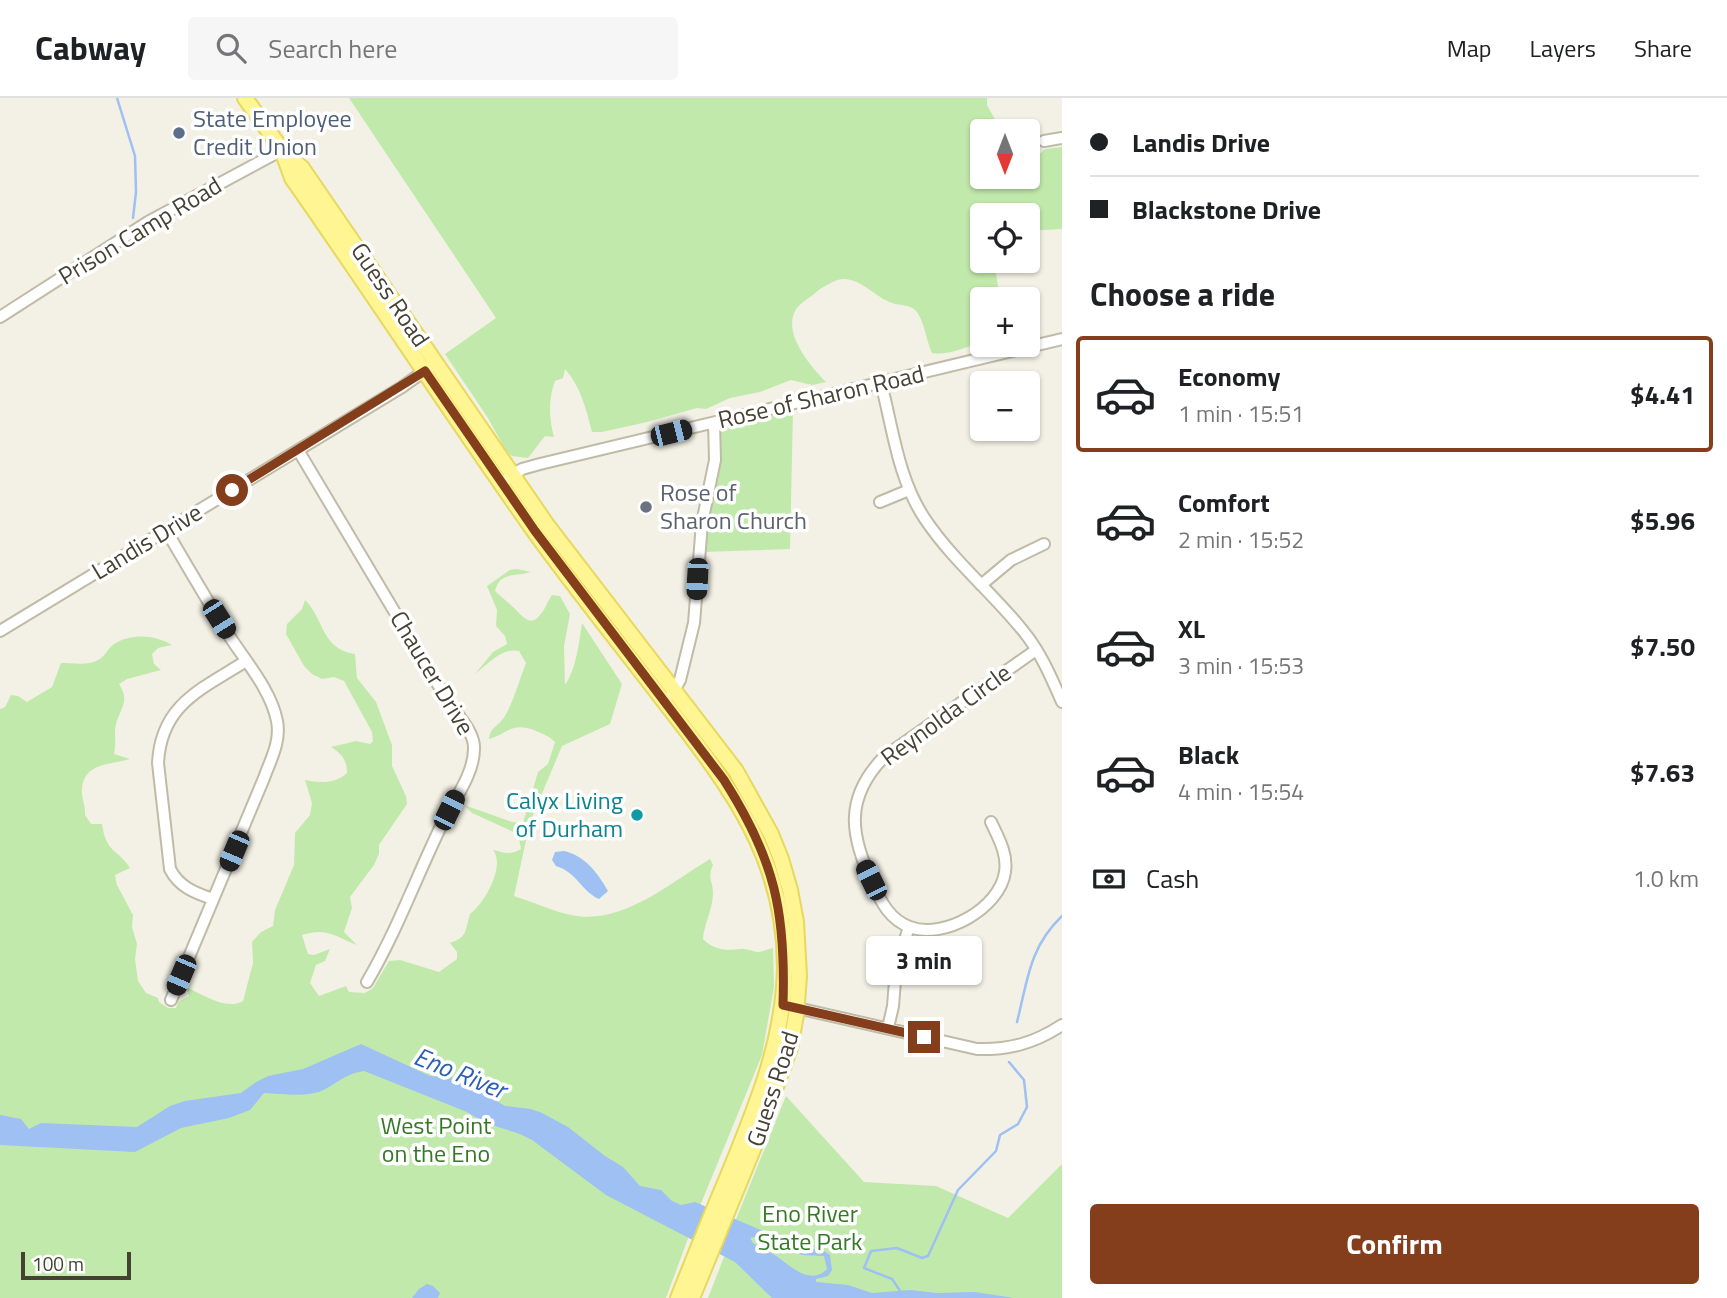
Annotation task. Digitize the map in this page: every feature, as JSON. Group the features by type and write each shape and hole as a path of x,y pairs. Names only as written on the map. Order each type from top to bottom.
{"main road":[{"name":"Guess Road","path":"245,98 282,150 292,178 430,366 507,479 550,552 670,697 757,836 778,900 790,1006 728,1192 698,1266 678,1298"},
{"name":"Guess Road","path":"692,1298 698,1266"}],"street":[{"path":"1044,141 1062,138"},
{"name":"Prison Camp Road","path":"0,317 148,222 282,150"},
{"name":"Rose of Sharon Road","path":"507,479 522,469 1062,339"},
{"name":"Landis Drive","path":"0,631 298,450 430,366"},
{"path":"881,383 901,468 909,490 926,520 1024,632 1062,702"},
{"path":"670,697 680,680 694,623 702,523 715,460 714,422"},
{"name":"Chaucer Drive","path":"298,450 474,744 473,759 466,779 442,824 385,951 367,982"},
{"path":"880,502 909,490"},
{"path":"166,530 205,598 261,684 276,716 277,743 171,1000"},
{"path":"981,585 1011,560 1044,544"},
{"name":"Reynolda Circle","path":"909,927 893,917 882,902 858,850 855,819 863,785 884,757 1036,650"},
{"path":"213,899 186,888 170,869 158,751 165,727 183,702 246,661"},
{"path":"888,1028 893,1006 895,968 909,927 930,931 949,928 985,906 996,895 1003,882 1006,865 1004,853 991,822"},
{"path":"790,1006 962,1046 990,1049 1028,1044 1062,1025"}],"green space":[{"path":"349,98 987,98 987,105 995,119 970,119 970,189 1040,189 1040,154 1045,149 1062,147 1062,229 1040,230 1040,203 970,203 970,273 996,273 998,287 970,287 970,346 951,352 932,353 915,309 886,300 857,282 841,279 825,286 801,304 792,320 800,349 826,382 812,385 791,380 760,392 730,398 706,409 697,408 647,422 592,432 579,391 565,369 563,378 555,381 551,395 550,416 554,437 545,436 528,458 512,456 506,451 488,418 445,354 496,318"},
{"path":"793,411 790,549 704,552 707,522 719,471 721,430"},
{"name":"West Point on the Eno","path":"510,570 531,572 501,580 495,591 522,616 529,620 536,619 552,595 560,596 570,614 564,646 565,685 574,664 582,623 622,684 610,724 562,746 530,822 514,896 571,915 590,917 608,914 644,900 710,859 713,865 710,876 713,899 703,939 716,948 725,950 744,949 757,952 773,948 774,987 762,1055 700,1206 666,1298 0,1298 0,709 5,707 11,695 27,702 52,687 61,663 94,662 121,640 143,637 172,645 158,648 152,654 154,664 161,670 127,679 119,684 124,702 116,723 114,754 130,759 100,766 88,773 82,788 85,815 91,824 102,824 109,845 130,868 115,875 117,885 133,915 138,981 146,993 158,998 159,1002 168,1008 176,1008 178,1002 189,996 186,987 222,1003 236,1004 243,1001 253,963 252,942 261,932 273,926 275,910 294,865 295,833 310,815 312,803 305,780 327,782 343,777 347,773 345,761 331,747 356,741 370,744 373,741 372,732 344,681 334,677 322,679 312,674 304,666 286,634 287,624 302,609 305,600 330,640 344,651 355,654 357,678 376,702 392,745 392,766 406,796 407,804 379,845 379,854 374,865 350,897 352,908 344,932 357,945 324,932 302,935 308,954 314,955 330,949 325,961 316,965 310,983 319,996 346,986 349,992 365,993 373,988 389,961 400,960 439,972 457,959 457,952 450,943 463,935 470,914 492,884 497,865 493,850 508,853 521,849 518,834 472,813 464,805 512,822 523,823 538,772 548,764 555,742 534,730 520,727 489,739 491,732 508,710 526,663 519,651 513,650 495,657 475,674 493,652 507,644 505,636 496,626 497,610 487,586"},
{"name":"Eno River State Park","path":"786,1096 864,1182 936,1186 1008,1218 1062,1164 1062,1298 708,1298 730,1234"}],"water":[{"path":"564,851 578,856 590,866 608,891 599,899 569,873 556,866 552,860 555,852"},
{"path":"361,1044 430,1076 447,1075 505,1106 542,1113 568,1127 623,1167 640,1186 661,1190 672,1201 681,1205 695,1202 811,1249 821,1249 830,1255 832,1270 828,1276 816,1279 816,1282 848,1285 872,1293 910,1290 937,1293 975,1292 1014,1298 772,1298 735,1262 606,1195 532,1140 485,1123 467,1112 364,1071 312,1094 264,1093 250,1110 229,1118 181,1128 135,1152 0,1145 0,1115 21,1119 29,1129 41,1123 137,1127 170,1106 185,1101 241,1093 268,1076 303,1069","holes":["755,1237 788,1247 802,1255 824,1256 827,1269 814,1276 801,1273 753,1243 750,1238"]},
{"path":"427,1284 440,1293 438,1298 412,1298 419,1289"}],"waterway":[{"path":"117,98 135,156 136,192 133,218"},
{"path":"1017,1022 1036,952 1062,916"},
{"path":"905,1298 892,1279 864,1268 871,1251 897,1248 922,1258 928,1256 958,1190 996,1151 1000,1135 1018,1124 1027,1107 1024,1080 1009,1062"}],"place":[{"name":"State Employee Credit Union","path":"179,133"},
{"name":"Rose of Sharon Church","path":"646,507"},
{"name":"Calyx Living of Durham","path":"637,815"}],"route":[{"path":"232,490 425,371 535,531 724,780 742,808 757,836 778,900 785,964 783,1005 924,1037"}],"water label":[{"name":"Eno River","path":"460,1073"}]}
